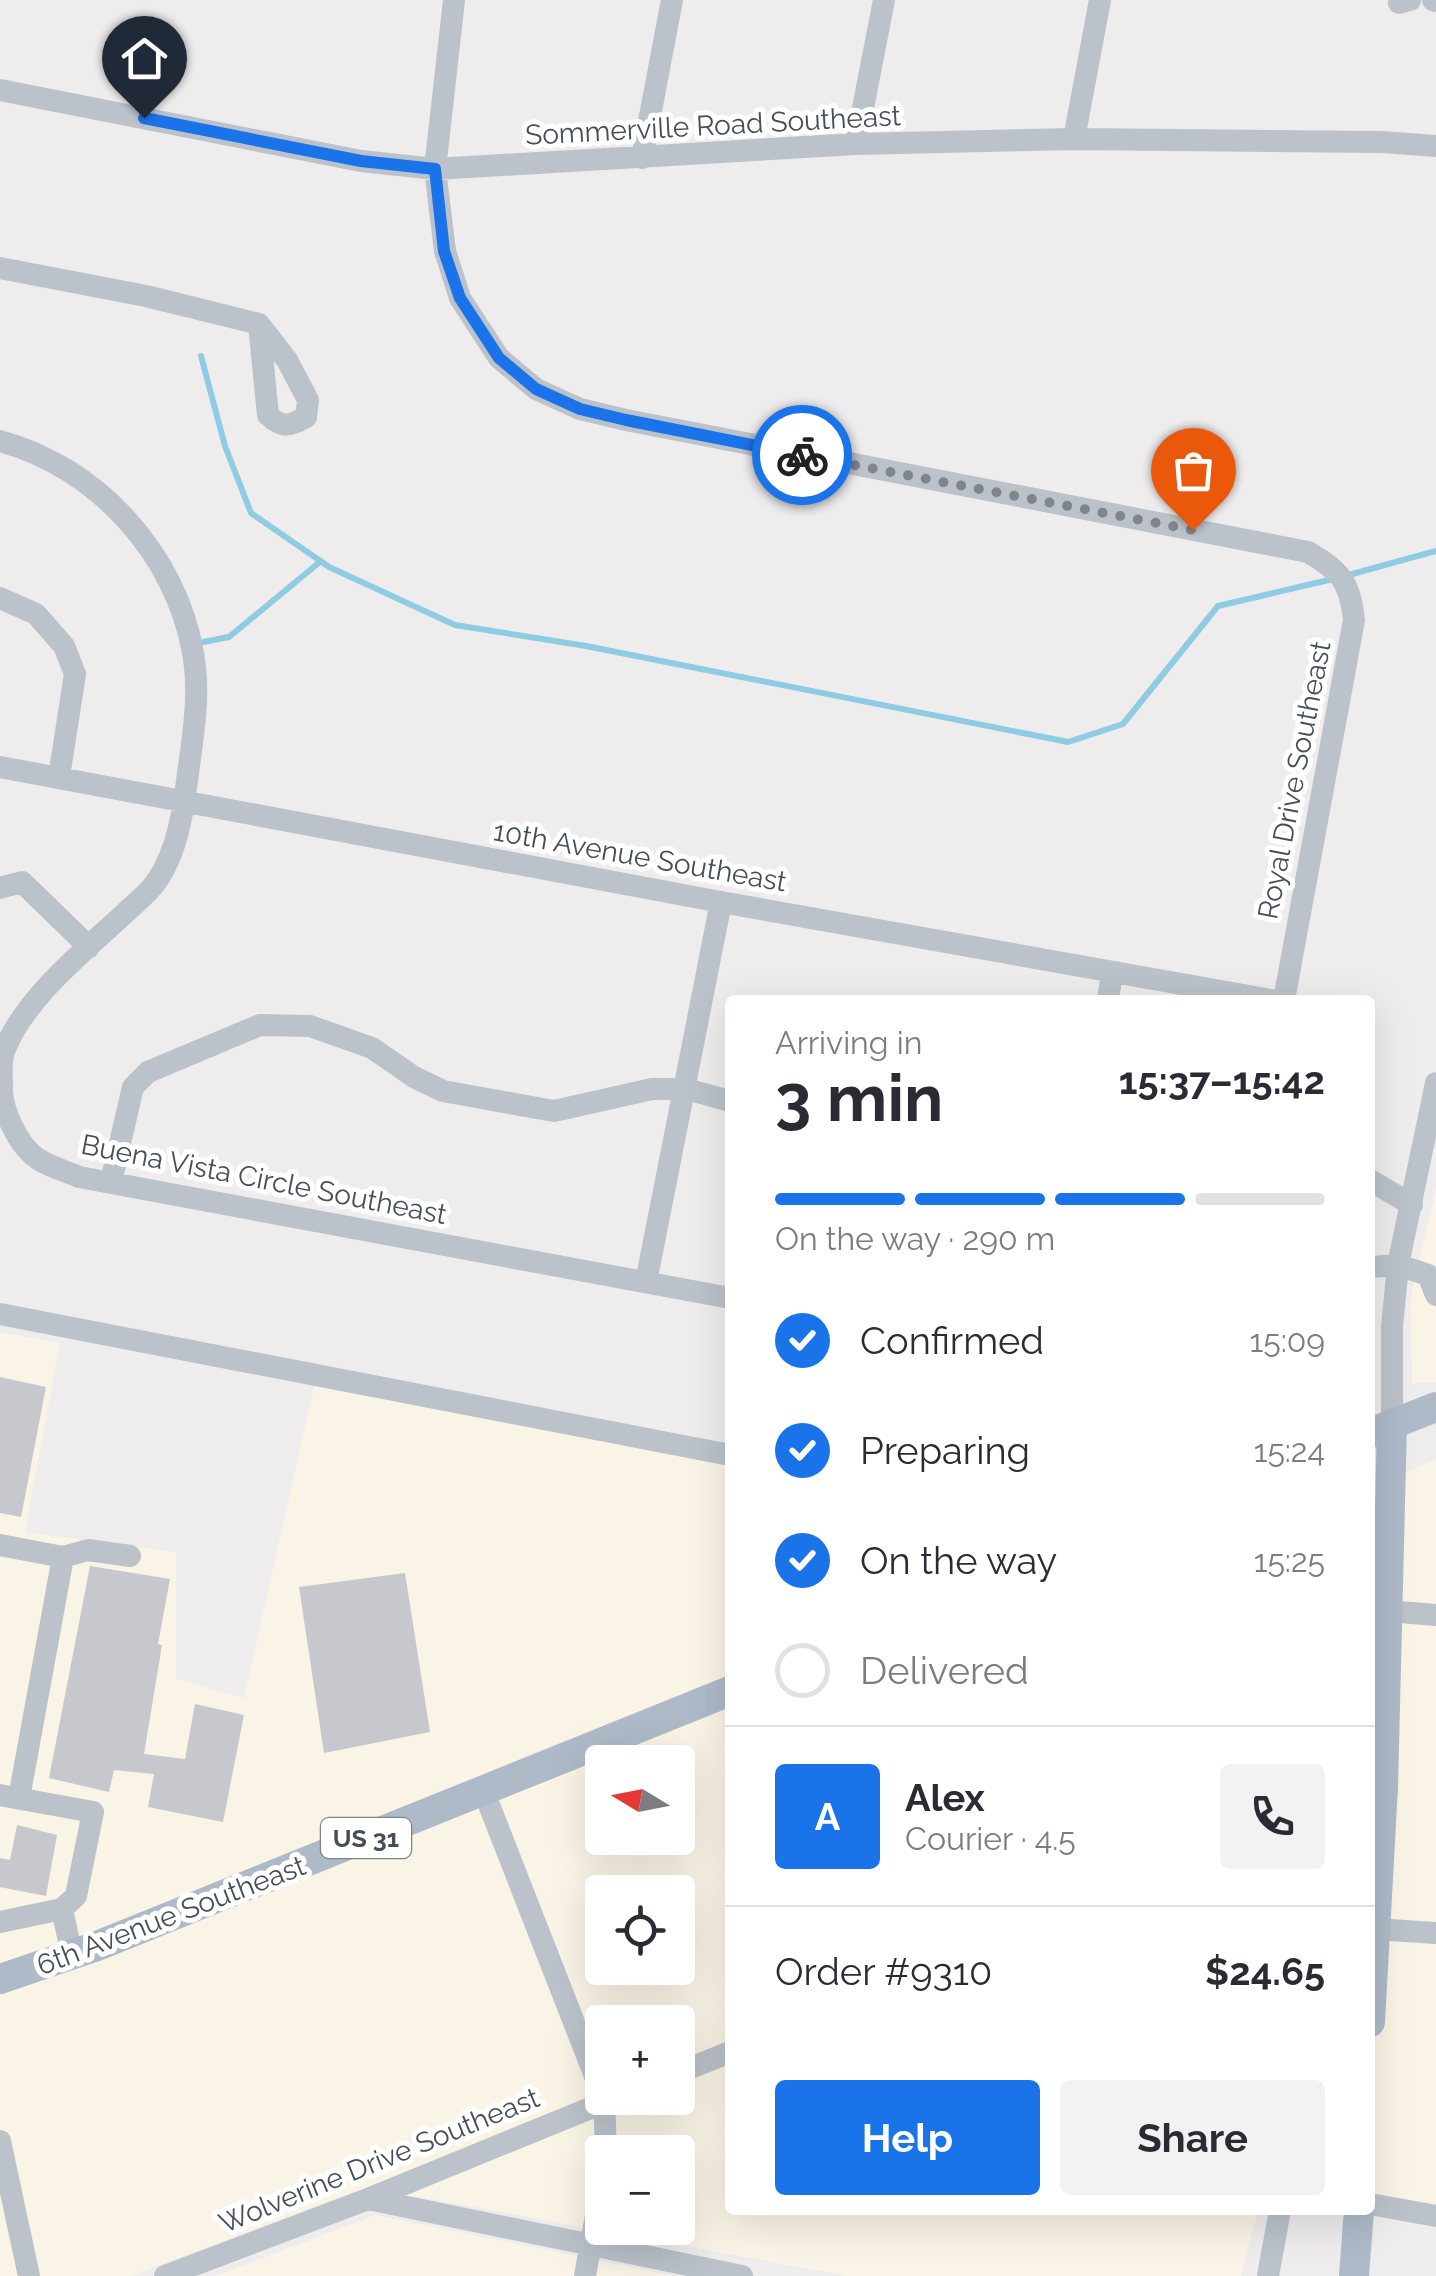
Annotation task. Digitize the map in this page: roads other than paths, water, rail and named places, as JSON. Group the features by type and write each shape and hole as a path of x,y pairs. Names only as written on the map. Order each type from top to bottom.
{"main road":[{"path":"1375,1849 1388,1611 1381,1428 1436,1407"},
{"name":"6th Avenue Southeast","path":"0,1979 72,1955 725,1693"},
{"path":"1354,2276 1359,2215"}],"street":[{"path":"435,169 454,0"},
{"path":"642,158 672,0"},
{"path":"856,144 884,0"},
{"path":"1074,139 1100,0"},
{"name":"Sommerville Road Southeast","path":"0,90 361,161 435,169 856,144 1074,139 1436,146"},
{"name":"Royal Drive Southeast","path":"435,169 444,251 460,298 499,358 536,389 626,420 1308,552 1340,574 1352,594 1354,620 1285,995"},
{"path":"0,268 146,296 258,324"},
{"name":"Buena Vista Circle Southeast","path":"0,440 62,467 101,494 134,527 161,565 180,608 193,653 197,700 176,839 156,882 24,1013 3,1052 2,1098 8,1120 35,1158 79,1177 725,1297"},
{"path":"0,598 36,614 64,646 75,674 58,777"},
{"name":"10th Avenue Southeast","path":"0,767 1243,995"},
{"path":"0,888 22,882 89,947"},
{"path":"646,1282 721,902"},
{"path":"1109,995 1112,972"},
{"path":"110,1182 133,1087 148,1072 260,1025 310,1026 372,1048 414,1077 443,1091 554,1111 652,1089 686,1089 725,1100"},
{"path":"1381,1428 1398,1265 1412,1204 1428,1164 1436,1083"},
{"path":"1375,1183 1412,1204"},
{"path":"1375,1267 1398,1265 1433,1277"},
{"path":"0,1314 725,1454"},
{"path":"0,1545 62,1557 88,1550 130,1556"},
{"path":"0,1922 62,1909 76,1896 92,1812 9,1797 62,1557"},
{"path":"1388,1611 1436,1615"},
{"path":"484,1792 585,2043"},
{"path":"1375,1908 1436,1933"},
{"path":"62,1909 72,1955"},
{"path":"695,2066 725,2054"},
{"name":"Wolverine Drive Southeast","path":"165,2276 368,2199 585,2107"},
{"path":"0,2141 28,2276"},
{"path":"368,2199 742,2276"},
{"path":"1375,2205 1436,2216"},
{"path":"1268,2276 1279,2215"},
{"path":"585,2276 591,2246"}],"waterway":[{"path":"201,356 225,446 251,513 329,567 455,625 586,646 1068,742 1123,724 1218,606 1333,579"},
{"path":"1345,576 1436,551"},
{"path":"203,642 229,637 321,561"}]}
